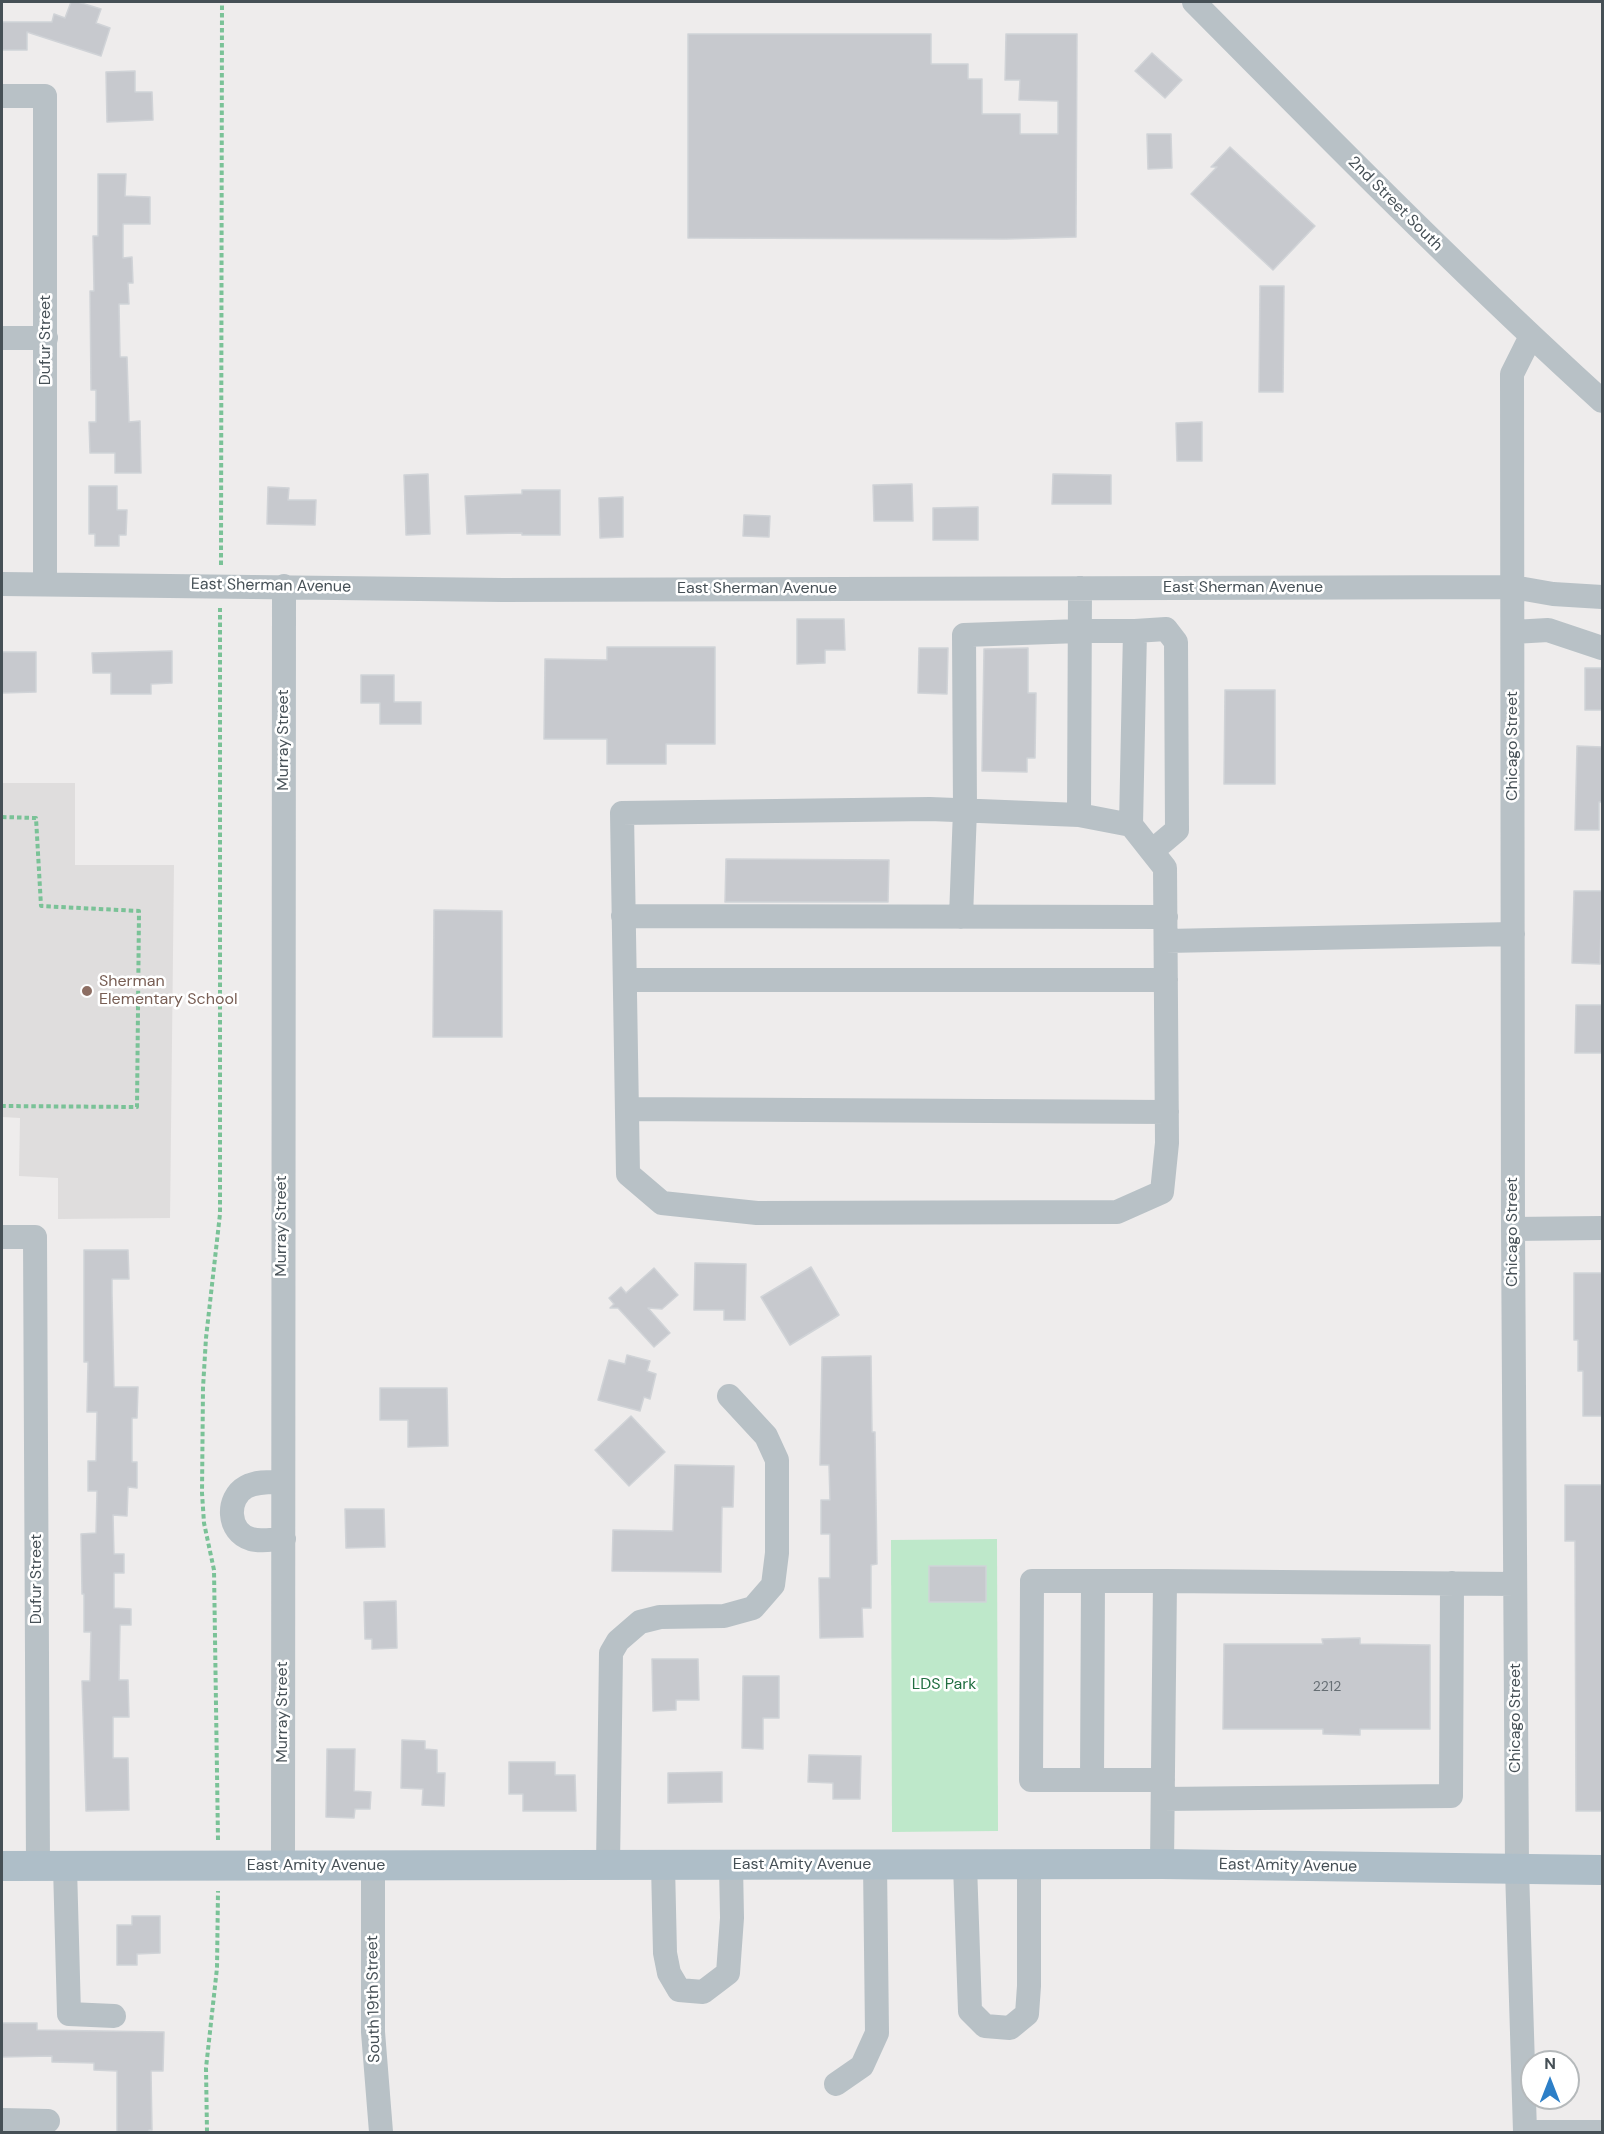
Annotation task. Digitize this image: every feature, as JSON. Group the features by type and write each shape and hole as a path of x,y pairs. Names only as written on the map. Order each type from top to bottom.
{"main road":[{"name":"East Amity Avenue","path":"2,1866 1162,1864 1602,1870"}],"street":[{"name":"2nd Street South","path":"1194,2 1421,230 1602,401"},
{"name":"Dufur Street","path":"2,96 45,96 45,584"},
{"name":"Chicago Street","path":"1525,2132 1517,1869 1513,1228 1512,375 1531,336"},
{"path":"2,338 46,338"},
{"name":"East Sherman Avenue","path":"2,584 503,590 1513,586 1553,594 1602,597"},
{"name":"Murray Street","path":"283,1866 284,586"},
{"path":"1079,815 1080,588"},
{"path":"961,917 965,810 964,635 1166,629 1176,642 1177,830 1152,851"},
{"path":"1131,825 1079,815 930,809 622,813 628,1174 662,1203 757,1213 1117,1212 1162,1192 1167,1143 1165,868 1131,825 1135,630"},
{"path":"1513,632 1548,630 1602,648"},
{"path":"623,916 1166,917"},
{"path":"1166,941 1513,934"},
{"path":"625,980 1166,980"},
{"path":"627,1109 1167,1112"},
{"path":"1513,1228 1602,1228"},
{"name":"Dufur Street","path":"2,1237 35,1237 52,1866 69,2014 114,2016"},
{"path":"608,1864 611,1653 618,1641 640,1622 660,1617 724,1616 753,1608 773,1585 777,1553 777,1460 766,1436 729,1396"},
{"path":"283,1482 261,1482 244,1488 237,1494 231,1512 237,1529 244,1535 252,1539 284,1539"},
{"path":"1452,1583 1451,1796 1163,1790 1092,1780 1031,1780 1032,1581 1165,1581 1452,1583 1515,1584"},
{"path":"1092,1780 1093,1581"},
{"path":"1162,1864 1165,1581"},
{"path":"836,2084 862,2066 877,2033 875,1864"},
{"path":"965,1864 970,2011 985,2026 1010,2028 1027,2014 1029,1864"},
{"path":"663,1865 665,1953 669,1973 679,1990 703,1992 728,1973 732,1918 731,1865"},
{"name":"South 19th Street","path":"373,1866 373,2032 381,2133"},
{"path":"2,2120 48,2121"},
{"path":"1525,2132 1602,2132"}],"path":[{"path":"218,1840 214,1570 204,1523 202,1482 204,1378 220,1214 219,626 221,586 222,2"},
{"path":"2,817 36,818 41,906 139,911 137,1107 2,1106"},
{"path":"207,2133 206,2068 217,1968 218,1891"}],"shaded area":[{"name":"Sherman Elementary School","path":"2,783 75,783 75,865 174,865 170,1218 58,1219 58,1178 19,1176 20,1118 2,1117"}],"green space":[{"name":"LDS Park","path":"997,1539 998,1831 892,1832 891,1540"}],"building":[{"path":"71,2 101,9 96,23 110,28 101,56 27,32 27,50 2,50 2,22 52,22 54,14 65,18"},
{"path":"688,34 931,34 931,64 968,64 968,79 982,79 982,114 1020,114 1020,134 1058,134 1058,101 1019,100 1020,80 1005,80 1006,34 1077,34 1076,237 1006,239 688,238"},
{"path":"1152,53 1182,80 1165,98 1135,71"},
{"path":"135,71 135,92 152,92 153,120 107,122 106,72"},
{"path":"1147,134 1171,134 1172,168 1148,169"},
{"path":"1230,147 1315,226 1273,270 1191,194 1217,167 1211,167"},
{"path":"98,174 126,174 125,196 150,197 150,224 123,224 123,258 132,257 133,283 128,283 129,304 119,304 120,357 127,357 129,422 140,421 141,473 115,473 115,453 90,453 89,422 96,422 96,390 91,390 90,291 94,291 93,236 98,236"},
{"path":"1260,286 1284,286 1283,392 1259,392"},
{"path":"1202,422 1202,461 1177,461 1176,423"},
{"path":"428,474 430,534 406,535 404,475"},
{"path":"1053,474 1111,475 1111,504 1052,504"},
{"path":"912,484 913,521 874,521 873,485"},
{"path":"89,486 117,486 117,510 127,510 126,535 119,535 119,546 95,546 95,534 89,534"},
{"path":"268,487 289,488 288,500 316,500 315,525 267,524"},
{"path":"522,490 560,490 560,535 467,534 465,496 522,494"},
{"path":"623,497 623,537 600,538 599,498"},
{"path":"978,507 978,540 933,540 933,508"},
{"path":"744,515 770,516 769,537 743,536"},
{"path":"797,619 844,619 845,650 825,650 825,663 797,664"},
{"path":"607,647 715,647 715,744 666,744 666,764 607,764 607,739 544,739 545,659 607,660"},
{"path":"919,648 948,648 947,694 918,693"},
{"path":"1028,648 1028,693 1036,693 1035,758 1027,758 1027,772 982,771 984,649"},
{"path":"172,651 172,683 151,684 151,694 111,694 111,673 93,673 92,653"},
{"path":"2,652 36,652 36,692 2,693"},
{"path":"1585,668 1602,668 1602,710 1585,710"},
{"path":"361,675 394,675 394,702 421,702 421,724 380,724 380,703 361,703"},
{"path":"1225,690 1275,690 1275,784 1224,784"},
{"path":"1577,746 1602,747 1602,802 1599,802 1599,830 1575,830"},
{"path":"726,859 889,860 888,902 725,902"},
{"path":"1574,891 1602,891 1600,964 1572,963"},
{"path":"434,910 502,911 502,1037 433,1037"},
{"path":"1576,1005 1602,1005 1602,1053 1575,1053"},
{"path":"84,1250 128,1250 129,1279 112,1279 112,1294 114,1387 138,1387 137,1418 132,1418 132,1462 137,1462 137,1488 128,1487 127,1516 113,1515 114,1554 124,1554 124,1573 114,1573 114,1608 131,1609 131,1625 120,1625 119,1680 128,1680 129,1717 113,1717 113,1758 128,1758 129,1810 86,1811 82,1681 90,1681 91,1632 84,1632 81,1534 96,1533 97,1491 88,1491 88,1461 96,1461 97,1412 87,1412 88,1362 84,1362"},
{"path":"695,1263 746,1264 745,1320 724,1320 724,1310 694,1310"},
{"path":"811,1267 839,1315 790,1345 761,1297"},
{"path":"654,1268 678,1295 662,1309 648,1308 670,1333 654,1347 618,1308 610,1308 614,1304 609,1298 621,1287 626,1293"},
{"path":"1574,1273 1602,1273 1602,1416 1583,1416 1583,1371 1578,1371 1578,1340 1574,1340"},
{"path":"627,1355 650,1361 647,1371 656,1374 650,1399 644,1397 640,1411 598,1400 609,1360 625,1364"},
{"path":"871,1356 872,1432 875,1432 877,1564 871,1565 871,1608 862,1608 863,1637 820,1638 819,1578 830,1578 830,1534 821,1534 821,1500 830,1500 829,1465 820,1465 822,1357"},
{"path":"380,1388 447,1388 448,1446 408,1447 408,1420 380,1420"},
{"path":"631,1416 665,1452 629,1486 595,1450"},
{"path":"675,1465 734,1466 733,1507 722,1507 721,1572 612,1571 613,1530 673,1531"},
{"path":"1565,1485 1602,1485 1602,1811 1576,1811 1575,1541 1565,1541"},
{"path":"345,1509 384,1509 385,1547 346,1548"},
{"path":"929,1566 986,1566 986,1602 929,1602"},
{"path":"396,1601 397,1648 372,1649 372,1639 365,1639 364,1602"},
{"path":"1360,1638 1360,1644 1430,1645 1430,1729 1360,1729 1360,1735 1323,1734 1323,1729 1223,1729 1224,1644 1323,1644 1322,1639"},
{"path":"652,1659 698,1659 699,1700 676,1700 676,1710 653,1711"},
{"path":"743,1676 779,1676 779,1718 763,1718 763,1749 742,1748"},
{"path":"402,1740 425,1741 425,1749 437,1750 437,1773 445,1773 444,1806 422,1805 423,1789 401,1788"},
{"path":"327,1749 355,1749 354,1791 371,1792 370,1809 355,1809 354,1818 326,1817"},
{"path":"809,1755 861,1756 860,1799 833,1799 833,1783 808,1782"},
{"path":"509,1762 555,1762 555,1775 575,1775 576,1811 523,1811 523,1794 509,1794"},
{"path":"722,1772 722,1802 668,1803 668,1773"},
{"path":"132,1916 160,1916 160,1953 137,1954 137,1965 117,1965 117,1925 132,1925"},
{"path":"2,2023 37,2023 37,2030 164,2032 163,2071 151,2071 152,2130 149,2130 149,2133 117,2133 117,2071 94,2070 94,2063 52,2062 52,2056 2,2057"}],"place":[{"name":"Sherman Elementary School","path":"87,991"}]}
